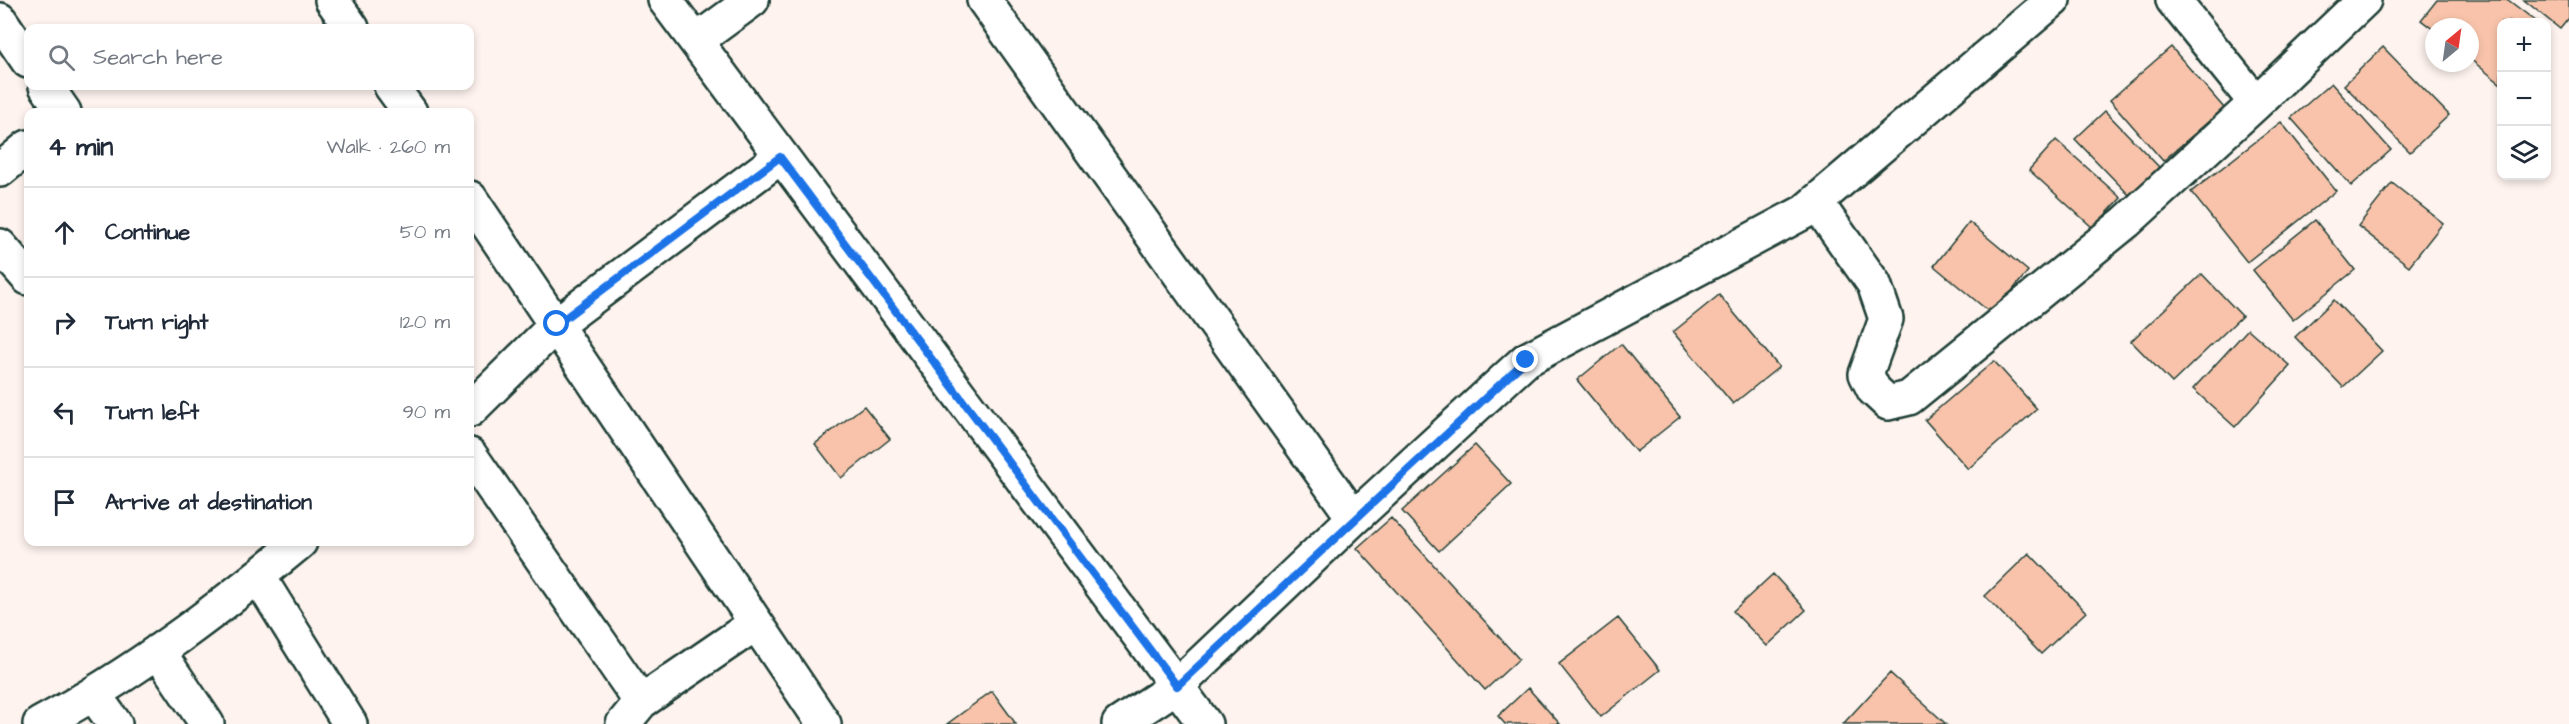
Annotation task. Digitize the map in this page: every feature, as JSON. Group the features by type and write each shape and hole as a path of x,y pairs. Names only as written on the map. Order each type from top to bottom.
{"street":[{"path":"332,0 349,24"},
{"path":"666,0 780,157 1205,724"},
{"path":"696,41 752,0"},
{"path":"984,0 1354,518"},
{"path":"1119,724 1177,686 1354,518 1526,360 1804,212 2053,0"},
{"path":"2173,0 2256,103"},
{"path":"1816,202 1874,284 1886,319 1866,374 1874,390 1888,403 1909,398 2126,222 2364,0"},
{"path":"0,20 24,55"},
{"path":"49,90 61,108"},
{"path":"394,90 407,108"},
{"path":"0,170 24,150"},
{"path":"474,406 557,324 780,157"},
{"path":"474,204 824,724"},
{"path":"0,246 24,273"},
{"path":"474,461 632,713 755,624"},
{"path":"40,724 94,695 158,651 295,546"},
{"path":"258,576 350,724"},
{"path":"158,651 207,724"},
{"path":"94,695 115,724"}],"building":[{"path":"2437,0 2508,0 2532,18 2497,18 2497,81 2479,66 2479,18 2425,18 2425,23 2421,20"},
{"path":"2524,0 2569,0 2569,18 2560,29 2551,22 2551,18 2546,18"},
{"path":"2171,47 2224,108 2163,161 2110,100"},
{"path":"2383,47 2449,115 2410,152 2344,85"},
{"path":"2331,83 2391,150 2351,186 2291,118"},
{"path":"2105,111 2159,167 2130,196 2075,139"},
{"path":"2281,122 2336,191 2247,262 2191,192"},
{"path":"2056,140 2121,198 2093,228 2029,170"},
{"path":"2392,183 2443,223 2409,266 2358,226"},
{"path":"2315,220 2355,270 2293,320 2253,270"},
{"path":"1969,222 2028,271 1993,315 1934,266"},
{"path":"2202,274 2242,316 2172,383 2131,341"},
{"path":"1719,295 1779,367 1733,404 1673,332"},
{"path":"2334,300 2382,351 2343,387 2295,337"},
{"path":"2248,329 2290,366 2235,427 2193,389"},
{"path":"1621,344 1680,417 1636,452 1577,380"},
{"path":"1994,361 2037,409 1968,469 1925,420"},
{"path":"864,406 890,439 841,478 815,444"},
{"path":"1475,445 1511,484 1439,551 1402,511"},
{"path":"1391,518 1519,659 1485,690 1357,548"},
{"path":"2029,553 2086,612 2041,654 1985,596"},
{"path":"1773,574 1806,610 1767,646 1733,611"},
{"path":"1618,618 1660,670 1601,717 1559,664"},
{"path":"1890,673 1946,724 1843,724"},
{"path":"1528,688 1560,724 1505,724 1498,716"},
{"path":"992,691 1016,724 947,724"}],"route":[{"path":"557,324 780,157 1177,686 1354,518 1526,360"}]}
